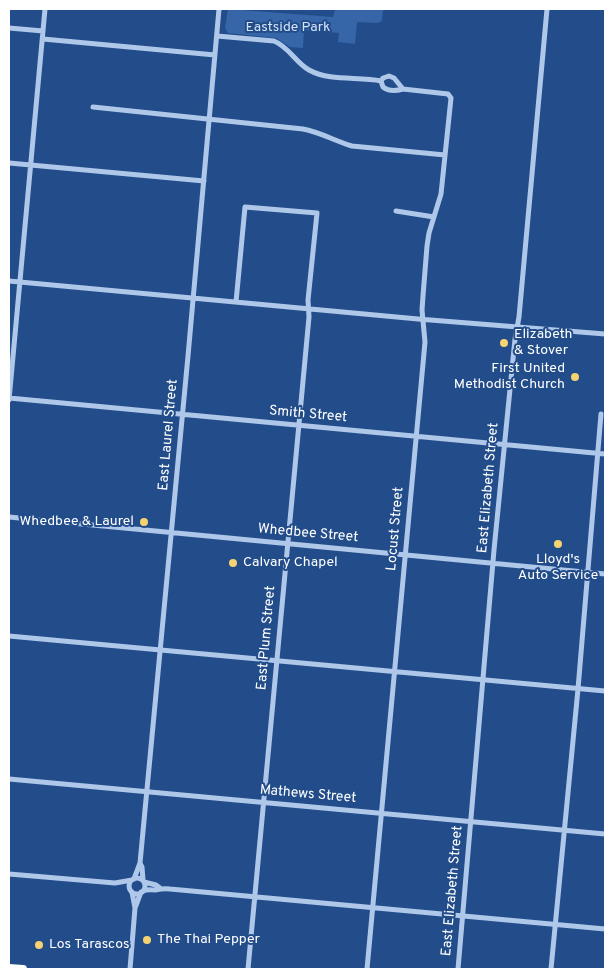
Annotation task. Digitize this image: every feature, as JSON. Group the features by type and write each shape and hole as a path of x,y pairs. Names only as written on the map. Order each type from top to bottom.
{"highway":[{"path":"9,968 23,969"}],"street":[{"path":"9,399 46,9"},
{"name":"East Laurel Street","path":"133,880 140,863 219,9"},
{"name":"East Elizabeth Street","path":"458,969 504,445 548,9"},
{"path":"9,28 43,32"},
{"path":"216,36 274,41 286,47 296,60 311,71 333,77 381,81 389,76 394,78 403,89 385,89 381,81"},
{"path":"43,39 215,55"},
{"name":"Locust Street","path":"366,969 425,342 422,296 429,233 441,194 451,98 448,94 403,89"},
{"path":"94,107 303,129 345,144 445,155"},
{"path":"9,163 204,180"},
{"name":"East Plum Street","path":"236,302 245,207 317,213 248,969"},
{"path":"396,212 434,216"},
{"path":"9,281 605,334"},
{"name":"Smith Street","path":"9,399 605,454"},
{"path":"551,969 602,414"},
{"name":"Whedbee Street","path":"9,517 605,574"},
{"path":"9,636 605,691"},
{"name":"Mathews Street","path":"9,778 605,834"},
{"name":"East Laurel Street","path":"140,863 143,881"},
{"path":"9,874 115,883 138,878 160,888"},
{"path":"133,880 130,885 136,908"},
{"path":"130,969 136,908 145,886 143,881"},
{"path":"115,883 136,894 148,889 156,890 160,888 605,929"}],"green space":[{"name":"Eastside Park","path":"228,9 333,17 335,9 383,9 382,21 378,23 357,22 355,44 338,42 339,33 304,30 303,48 290,47 276,38 228,33 225,28"}],"place":[{"name":"Elizabeth & Stover","path":"504,343"},
{"name":"First United Methodist Church","path":"575,377"},
{"name":"Whedbee & Laurel","path":"144,522"},
{"name":"Lloyd's Auto Service","path":"558,544"},
{"name":"Calvary Chapel","path":"233,563"},
{"name":"The Thai Pepper","path":"147,940"},
{"name":"Los Tarascos","path":"39,945"}]}
